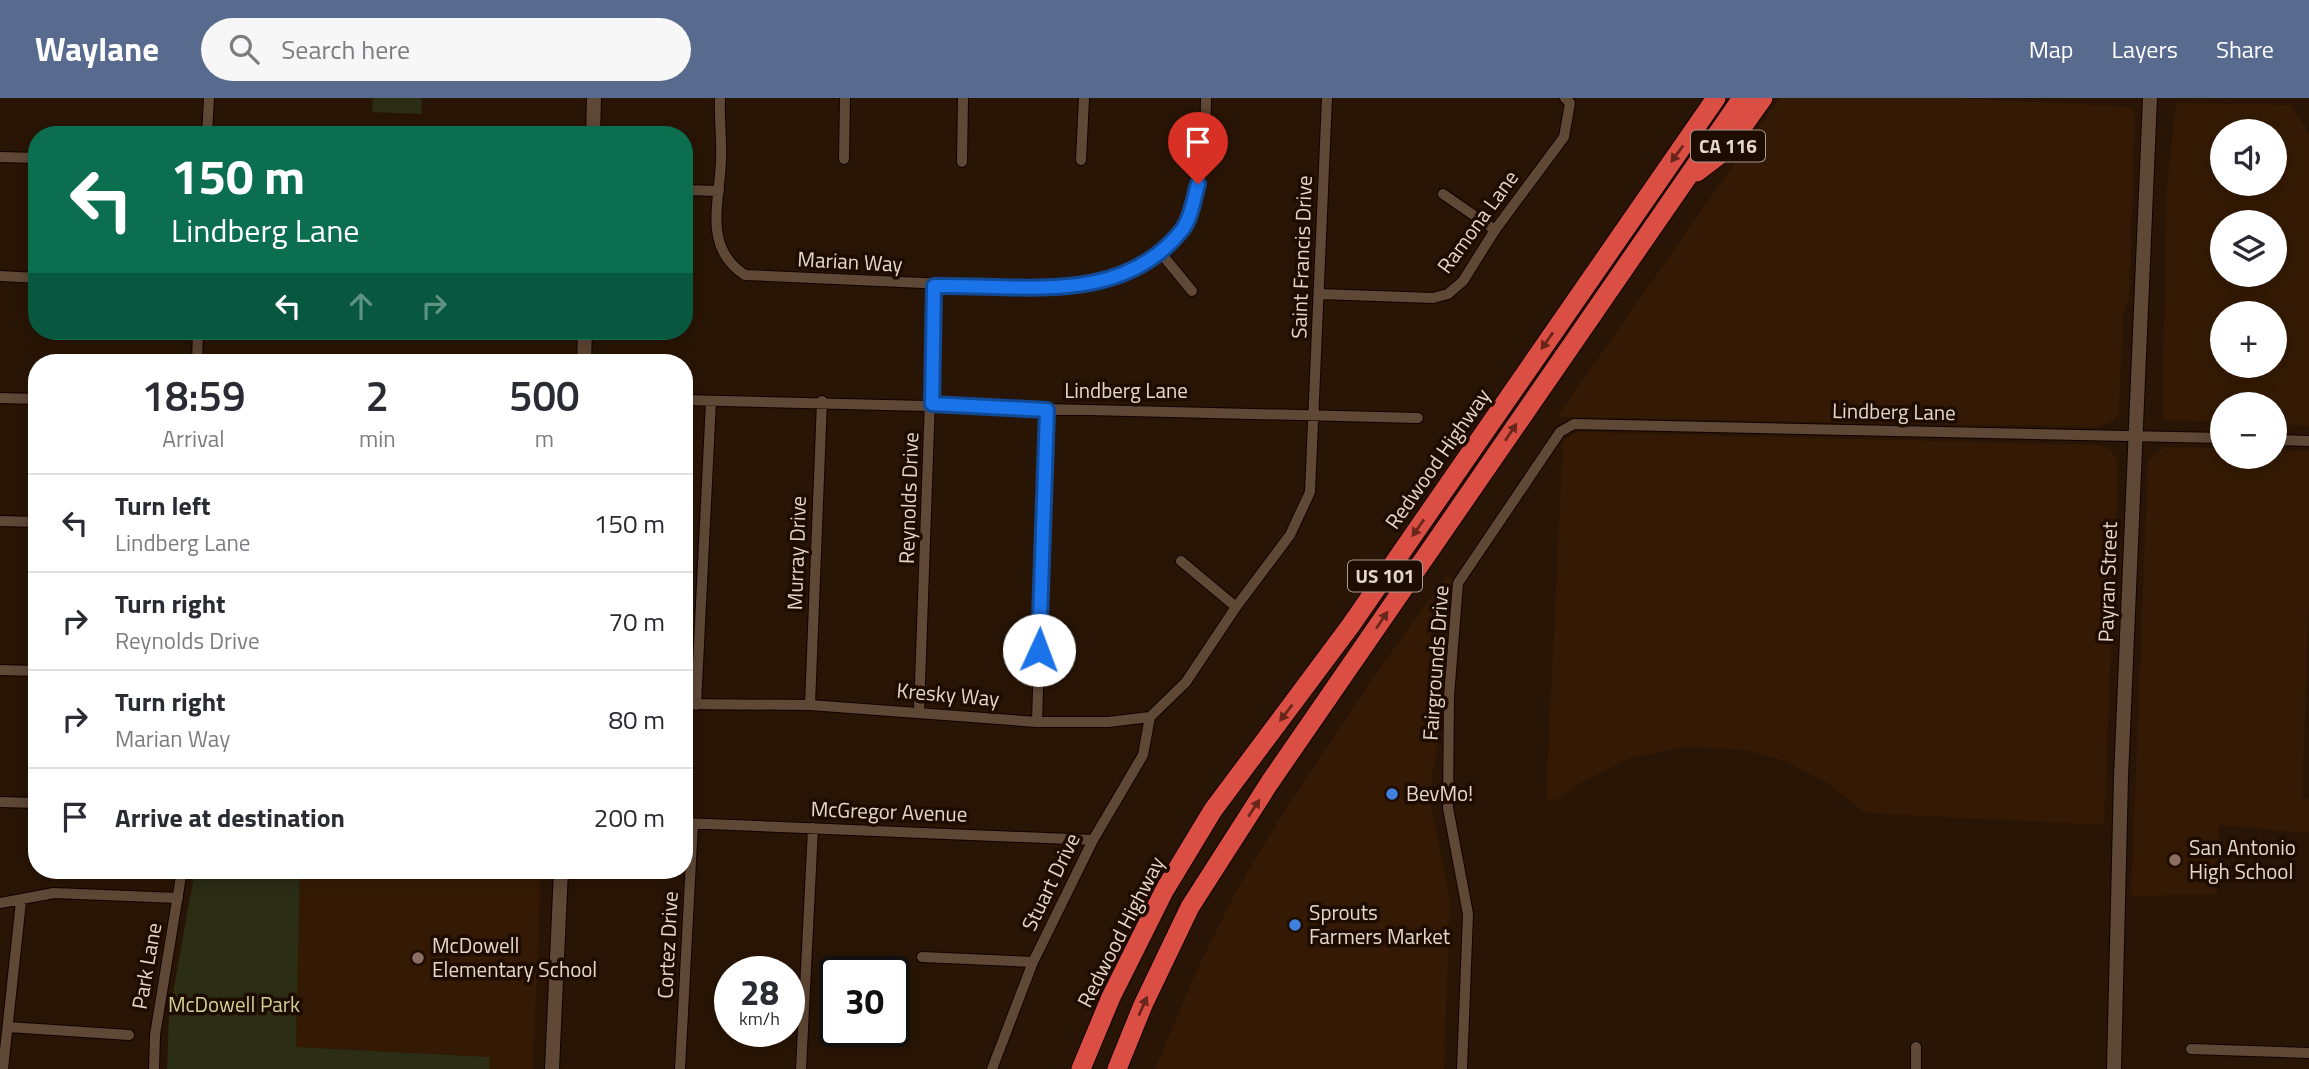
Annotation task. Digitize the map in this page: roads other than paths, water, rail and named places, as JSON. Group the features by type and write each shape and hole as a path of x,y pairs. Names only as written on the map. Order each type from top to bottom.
{"highway":[{"name":"Redwood Highway","path":"1081,1069 1111,997 1164,891 1213,810 1351,625 1716,98"},
{"name":"US 101","path":"1117,1069 1143,1005 1190,908 1270,782 1742,98"},
{"name":"CA 116","path":"1682,183 1726,150 1763,98"}],"main road":[{"path":"593,126 594,98"},
{"name":"Payran Street","path":"2114,1069 2121,776 2150,98"},
{"path":"552,1069 561,879"}],"street":[{"path":"207,126 209,98"},
{"path":"693,190 719,191 720,98"},
{"path":"844,159 845,98"},
{"path":"962,162 963,98"},
{"path":"1080,160 1084,98"},
{"name":"Marian Way","path":"719,191 716,216 720,246 728,264 745,275 934,286 1056,289 1104,282 1137,269 1160,252 1184,228 1198,184 1206,136 1206,98"},
{"name":"Saint Francis Drive","path":"1315,418 1327,98"},
{"name":"Ramona Lane","path":"1320,294 1433,298 1448,294 1463,281 1495,230 1563,137 1572,100"},
{"path":"0,157 28,158"},
{"path":"1443,194 1495,230"},
{"path":"1160,252 1192,291"},
{"path":"0,276 28,278"},
{"name":"Reynolds Drive","path":"919,711 932,404 934,286"},
{"path":"0,398 28,399"},
{"name":"Lindberg Lane","path":"693,400 932,404 1047,410 1201,411 1315,418 1418,418"},
{"path":"693,662 711,401"},
{"name":"Murray Drive","path":"810,705 822,401"},
{"path":"1037,722 1047,410"},
{"path":"1150,717 1186,682 1236,607 1290,535 1310,492 1315,418"},
{"name":"Lindberg Lane","path":"1566,427 1574,425 2210,438"},
{"name":"Fairgrounds Drive","path":"1462,1069 1468,914 1448,808 1449,696 1458,583 1566,427"},
{"path":"2287,440 2309,441"},
{"path":"0,521 28,522"},
{"path":"1181,561 1236,607"},
{"path":"0,670 28,671"},
{"name":"Kresky Way","path":"693,705 810,705 919,711 1037,722 1108,722 1150,717"},
{"name":"Stuart Drive","path":"992,1069 1033,962 1093,839 1143,755 1150,717"},
{"path":"0,802 28,803"},
{"name":"McGregor Avenue","path":"693,823 1093,839"},
{"path":"801,1069 813,828"},
{"name":"Park Lane","path":"154,1069 155,1035 181,879"},
{"name":"Cortez Drive","path":"680,1069 687,879"},
{"path":"0,903 54,893 178,898"},
{"path":"3,1069 21,901"},
{"path":"922,957 1033,962"},
{"path":"8,1027 129,1035"},
{"path":"1916,1047 1916,1069"},
{"path":"2191,1049 2309,1052"}],"place":[{"name":"BevMo!","path":"1392,794"},
{"name":"San Antonio High School","path":"2175,860"},
{"name":"Sprouts Farmers Market","path":"1295,925"},
{"name":"McDowell Elementary School","path":"418,958"}],"park label":[{"name":"McDowell Park","path":"234,1005"}]}
